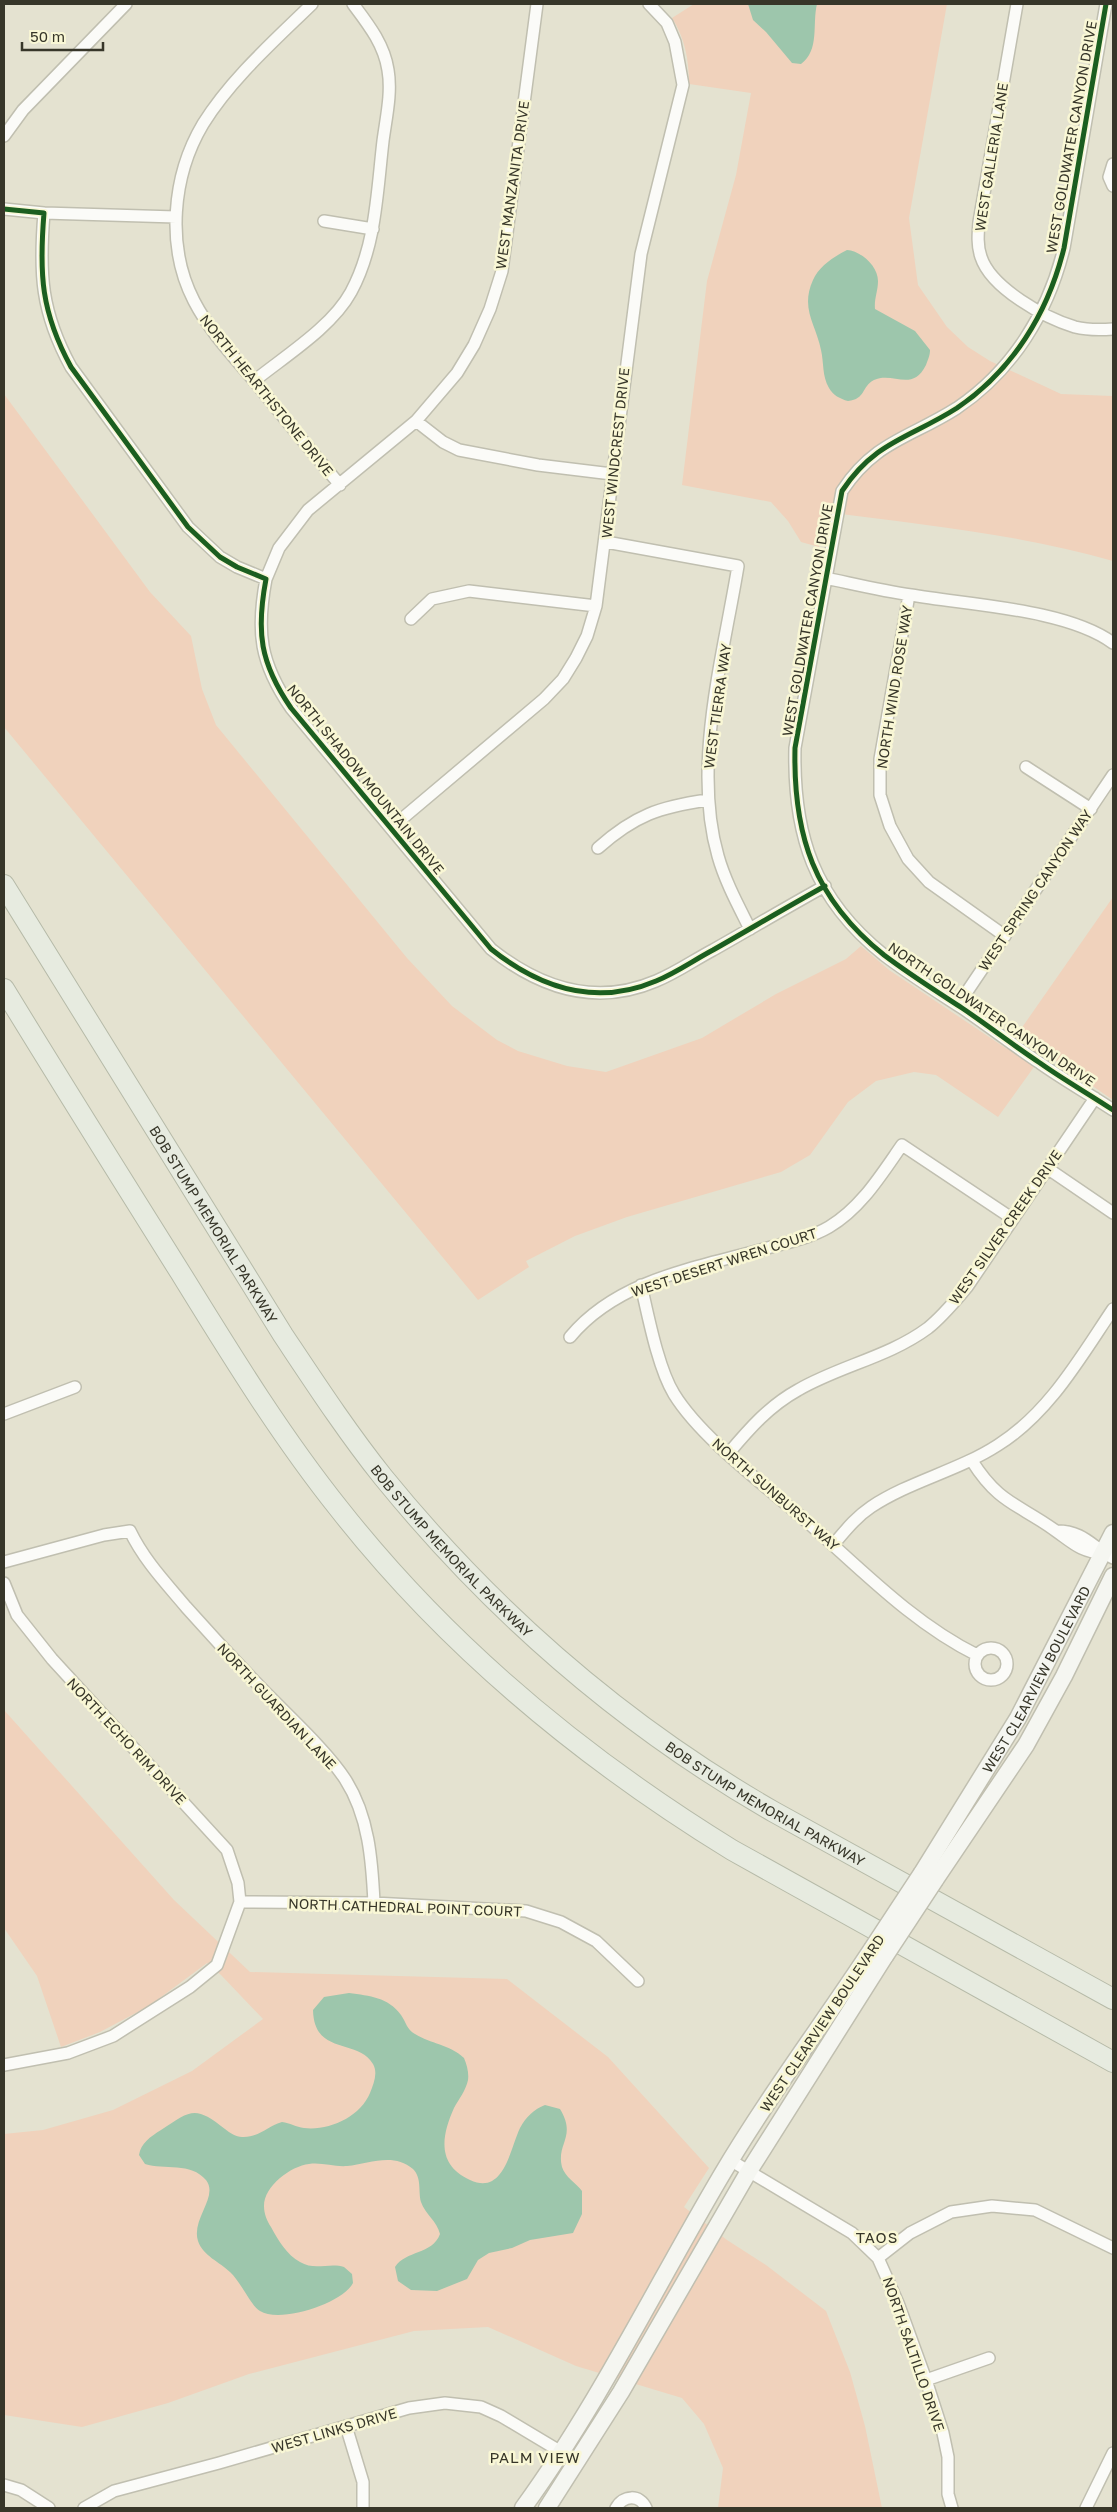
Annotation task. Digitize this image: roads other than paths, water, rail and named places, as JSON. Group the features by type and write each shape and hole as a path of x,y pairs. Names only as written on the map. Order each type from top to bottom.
{"highway":[{"name":"BOB STUMP MEMORIAL PARKWAY","path":"4,885 283,1335 324,1397 383,1476 480,1586 547,1649 596,1690 652,1734 720,1779 807,1831 1113,1999"},
{"path":"4,990 231,1356 296,1451 342,1513 394,1574 462,1645 577,1745 692,1826 1113,2062"}],"street":[{"path":"4,136 23,110 126,4"},
{"name":"NORTH HEARTHSTONE DRIVE","path":"312,4 229,88 202,125 191,148 182,175 176,217 180,260 193,300 224,345 340,485"},
{"path":"254,381 330,319 346,300 364,261 372,229 390,93 388,70 379,42 353,4"},
{"name":"WEST MANZANITA DRIVE","path":"266,579 280,548 308,510 416,421 457,373 474,345 490,309 502,271 537,4"},
{"name":"WEST GALLERIA LANE","path":"1017,4 978,222 981,258 997,281 1042,312 1075,327 1091,330 1113,329"},
{"name":"WEST GOLDWATER CANYON DRIVE","path":"825,886 810,860 802,836 794,783 795,748 842,491 859,468 889,444 956,408 979,391 1016,352 1042,312 1056,279 1064,248 1108,21 1106,4"},
{"name":"WEST WINDCREST DRIVE","path":"391,828 544,699 563,679 587,636 596,606 606,542 612,474 641,254 683,85 675,42 666,23 650,5"},
{"path":"1113,164 1109,177 1113,186"},
{"path":"4,209 44,213 176,217"},
{"path":"44,213 40,260 47,307 57,342 71,367 188,527 220,557 237,567 266,579"},
{"path":"324,221 372,229"},
{"path":"416,421 443,442 459,450 529,464 612,474"},
{"name":"WEST TIERRA WAY","path":"606,542 738,566 708,751 708,800 718,856 735,900 750,929"},
{"path":"826,578 909,595 1077,623 1113,642"},
{"name":"NORTH SHADOW MOUNTAIN DRIVE","path":"266,579 260,628 268,667 276,686 291,708 490,949 513,967 535,978 576,992 599,994 620,992 658,981 825,886"},
{"path":"411,619 432,599 469,590 596,606"},
{"name":"NORTH WIND ROSE WAY","path":"909,595 880,758 880,795 890,826 908,859 929,882 1005,936"},
{"path":"1026,767 1091,809"},
{"name":"WEST SPRING CANYON WAY","path":"958,1005 1113,775"},
{"path":"598,848 618,830 640,817 668,806 708,800"},
{"name":"NORTH GOLDWATER CANYON DRIVE","path":"825,886 849,921 884,954 1040,1063 1113,1110"},
{"name":"WEST SILVER CREEK DRIVE","path":"728,1454 755,1423 775,1405 798,1390 881,1354 928,1328 948,1310 967,1287 1095,1098"},
{"name":"WEST DESERT WREN COURT","path":"570,1337 583,1321 608,1302 640,1285 794,1241 828,1228 847,1214 874,1186 902,1145 1013,1219"},
{"path":"1047,1168 1113,1213"},
{"name":"NORTH SUNBURST WAY","path":"640,1285 658,1352 673,1392 687,1412 728,1454 928,1625 951,1642 977,1655"},
{"path":"833,1544 853,1521 870,1507 972,1461 1000,1444 1025,1425 1046,1403 1113,1309"},
{"path":"4,1414 75,1388"},
{"path":"972,1461 988,1485 1001,1497 1057,1531 1066,1540 1090,1552 1108,1555"},
{"name":"NORTH GUARDIAN LANE","path":"4,1562 104,1535 130,1531 141,1554 167,1585 227,1654 304,1730 345,1779 363,1818 372,1861 374,1903"},
{"name":"WEST CLEARVIEW BOULEVARD","path":"929,1877 1108,1555 1113,1533"},
{"name":"WEST CLEARVIEW BOULEVARD","path":"523,2508 562,2452 730,2160 782,2079 878,1952 929,1877 1026,1746 1064,1676 1113,1576"},
{"name":"NORTH ECHO RIM DRIVE","path":"4,1583 17,1614 52,1659 227,1850 238,1883 240,1902"},
{"path":"4,2065 45,2059 90,2046 113,2036 195,1984 216,1965 240,1902"},
{"name":"NORTH CATHEDRAL POINT COURT","path":"240,1902 374,1903 526,1911 561,1922 596,1941 638,1981"},
{"name":"WEST CLEARVIEW BOULEVARD","path":"547,2508 578,2462 878,1952"},
{"name":"NORTH SALTILLO DRIVE","path":"730,2160 852,2233 878,2258 889,2279 926,2380 948,2457 948,2494 952,2508"},
{"path":"878,2258 910,2233 951,2212 992,2206 1035,2210 1113,2248"},
{"path":"926,2380 989,2358"},
{"name":"WEST LINKS DRIVE","path":"84,2508 114,2491 409,2408 445,2403 481,2407 500,2416 578,2462"},
{"path":"346,2426 362,2482 363,2508"},
{"path":"1086,2508 1113,2454"},
{"path":"4,2485 21,2490 49,2508"},
{"path":"616,2508 622,2500 631,2497 641,2500 646,2508"}],"district":[{"name":"TAOS","path":"877,2237"},
{"name":"PALM VIEW","path":"535,2457"}]}
